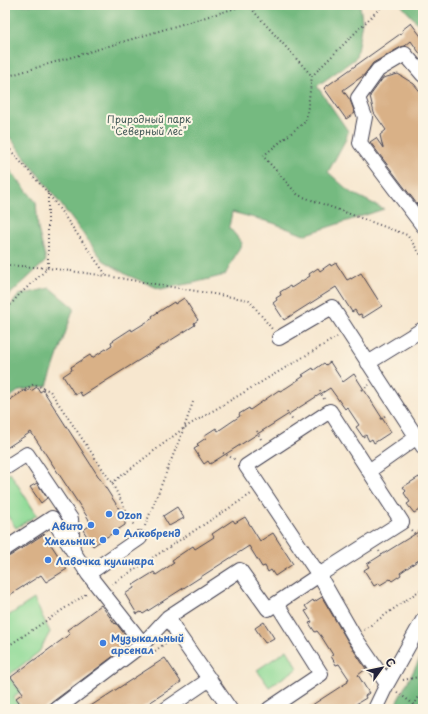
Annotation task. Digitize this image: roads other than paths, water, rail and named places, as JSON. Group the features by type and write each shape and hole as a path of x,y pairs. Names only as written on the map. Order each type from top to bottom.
{"street":[{"path":"423,75 405,54 378,70 358,98 365,117 360,143 423,226"},
{"path":"279,338 332,307 420,442 369,471"},
{"path":"368,363 423,329"},
{"path":"57,709 143,644 168,617 240,570 268,609 319,575 402,522 330,411 246,466 319,575 354,636 387,684"},
{"path":"5,468 27,454 71,519 72,551"},
{"path":"5,549 52,518 88,574 143,644"},
{"path":"88,574 140,538"},
{"path":"269,709 321,674 277,604"},
{"path":"168,617 178,634 230,709"},
{"path":"375,709 387,684 423,620"},
{"path":"166,709 210,679"}],"place":[{"name":"Ozon","path":"109,514"},
{"name":"Авито","path":"91,525"},
{"name":"Алкобренд","path":"116,532"},
{"name":"Хмельник","path":"103,540"},
{"name":"Лавочка кулинара","path":"48,560"},
{"name":"Музыкальный арсенал","path":"103,643"}],"park label":[{"name":"Природный парк \"Северный лес\"","path":"149,124"}]}
